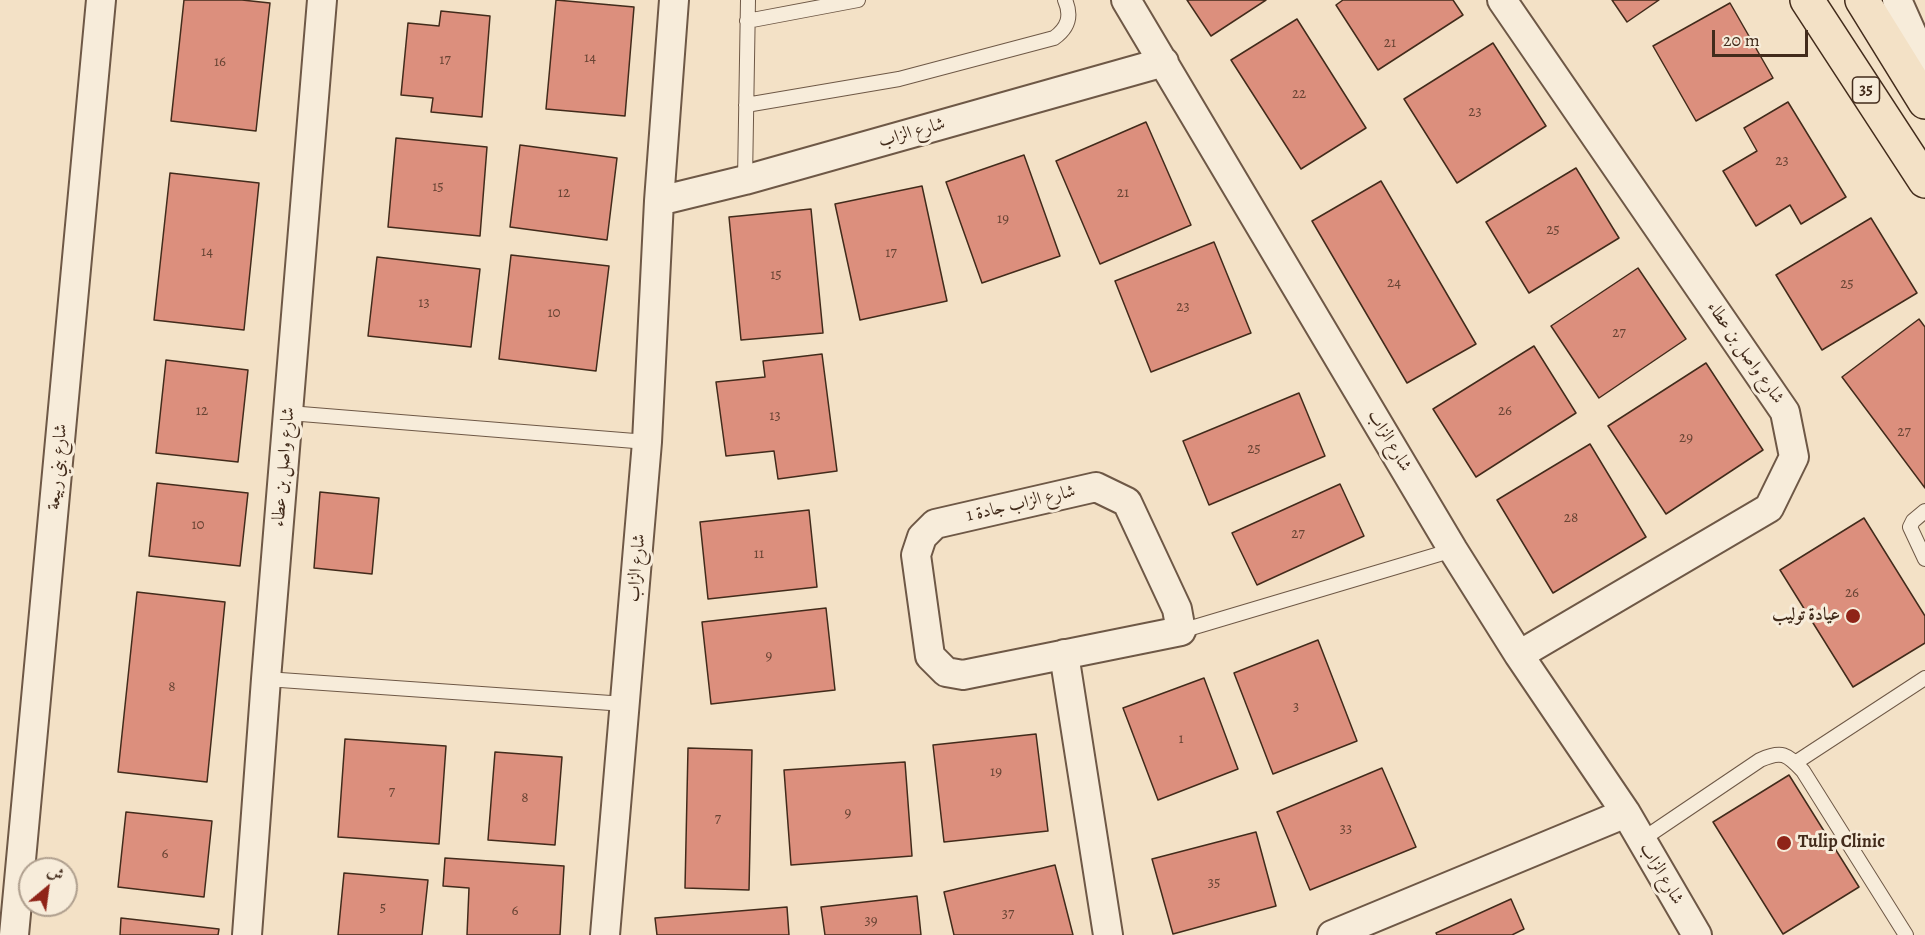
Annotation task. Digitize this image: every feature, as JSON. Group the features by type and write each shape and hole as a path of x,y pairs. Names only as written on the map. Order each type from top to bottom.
{"main road":[{"name":"35","path":"1807,0 1925,180"},
{"name":"35","path":"1862,0 1925,102"}],"street":[{"name":"شارع بني ربيعة","path":"14,935 101,0"},
{"name":"شارع واصل بن عطاء","path":"247,935 322,0"},
{"name":"شارع الزاب","path":"605,935 647,442 659,201 675,0"},
{"name":"شارع الزاب","path":"1126,0 1453,550 1519,655 1626,813 1640,841 1697,935"},
{"name":"شارع واصل بن عطاء","path":"1502,0 1785,412 1794,457 1769,508 1519,655"},
{"path":"1897,0 1925,63"},
{"name":"شارع الزاب","path":"659,201 745,180 1164,62"},
{"name":"شارع الزاب جادة 1","path":"1096,487 1127,502 1177,609 1181,631 963,675 946,672 930,656 916,555 922,537 935,524 1096,487"},
{"path":"1064,654 1108,935"},
{"path":"1332,935 1626,813"}],"lane":[{"path":"745,180 748,0"},
{"path":"747,21 858,0"},
{"path":"746,105 899,79 1054,38 1066,27 1069,19 1065,0"},
{"path":"289,413 647,442"},
{"path":"1925,511 1913,521 1910,527 1925,560"},
{"path":"1181,631 1453,550"},
{"path":"266,678 625,704"},
{"path":"1795,763 1925,678"},
{"path":"1640,841 1760,760 1777,754 1787,756 1803,771 1906,935"}],"building":[{"path":"184,0 242,0 270,3 256,131 171,121"},
{"path":"556,0 634,7 625,116 546,109"},
{"path":"1187,0 1266,0 1211,36"},
{"path":"1343,0 1453,0 1463,15 1378,70 1336,5"},
{"path":"1612,0 1659,0 1627,22"},
{"path":"1730,3 1773,78 1696,121 1653,46"},
{"path":"441,11 490,16 482,117 431,112 433,98 401,95 408,23 439,26"},
{"path":"1297,19 1366,128 1301,169 1231,60"},
{"path":"1493,43 1546,126 1457,183 1404,99"},
{"path":"1788,102 1846,197 1801,224 1790,205 1756,226 1723,171 1757,151 1744,128"},
{"path":"1146,122 1191,225 1100,264 1056,161"},
{"path":"396,138 487,147 480,236 388,227"},
{"path":"520,145 617,158 607,240 510,227"},
{"path":"1024,155 1060,256 982,283 946,182"},
{"path":"1576,168 1619,238 1529,293 1486,222"},
{"path":"170,173 259,183 244,330 154,320"},
{"path":"1381,181 1476,344 1407,383 1312,221"},
{"path":"922,186 947,301 860,320 835,204"},
{"path":"811,209 823,333 741,340 729,217"},
{"path":"1871,218 1917,293 1822,350 1776,275"},
{"path":"1214,242 1251,333 1151,372 1115,281"},
{"path":"511,255 609,266 596,371 499,359"},
{"path":"377,257 480,269 471,347 368,336"},
{"path":"1638,268 1686,339 1599,398 1551,326"},
{"path":"1919,319 1925,327 1925,488 1842,377"},
{"path":"1534,346 1576,413 1476,477 1433,409"},
{"path":"822,354 837,471 778,479 774,451 726,456 716,382 765,377 763,361"},
{"path":"166,360 248,370 238,462 156,453"},
{"path":"1706,363 1763,450 1666,514 1608,426"},
{"path":"1299,393 1325,456 1209,505 1183,441"},
{"path":"1590,444 1646,537 1553,593 1497,500"},
{"path":"157,483 248,493 240,566 149,556"},
{"path":"1340,484 1364,536 1257,585 1232,533"},
{"path":"320,492 379,498 372,574 314,568"},
{"path":"809,510 817,587 708,599 700,522"},
{"path":"1864,518 1925,616 1925,643 1853,687 1780,570"},
{"path":"137,592 225,602 207,782 118,772"},
{"path":"826,608 835,690 711,704 702,622"},
{"path":"1318,640 1357,741 1273,774 1234,673"},
{"path":"1204,678 1238,769 1158,800 1123,708"},
{"path":"1036,734 1048,831 944,842 933,745"},
{"path":"345,739 446,746 439,844 338,837"},
{"path":"688,748 752,750 749,890 685,888"},
{"path":"495,752 562,757 555,845 488,840"},
{"path":"905,762 912,856 791,865 784,770"},
{"path":"1382,768 1416,847 1310,890 1277,812"},
{"path":"1789,775 1859,887 1783,934 1713,822"},
{"path":"126,812 212,821 204,897 118,887"},
{"path":"1256,832 1276,906 1173,934 1152,859"},
{"path":"445,858 564,866 560,935 467,935 469,888 443,886"},
{"path":"1055,865 1073,935 954,935 944,892"},
{"path":"344,873 428,880 422,935 338,935"},
{"path":"917,896 921,935 825,935 821,907"},
{"path":"1511,899 1524,929 1512,935 1437,935 1436,933"},
{"path":"787,907 789,935 657,935 655,918"},
{"path":"121,918 219,929 218,935 120,935"}],"place":[{"name":"عيادة توليب","path":"1853,616"},
{"name":"Tulip Clinic","path":"1784,843"}]}
